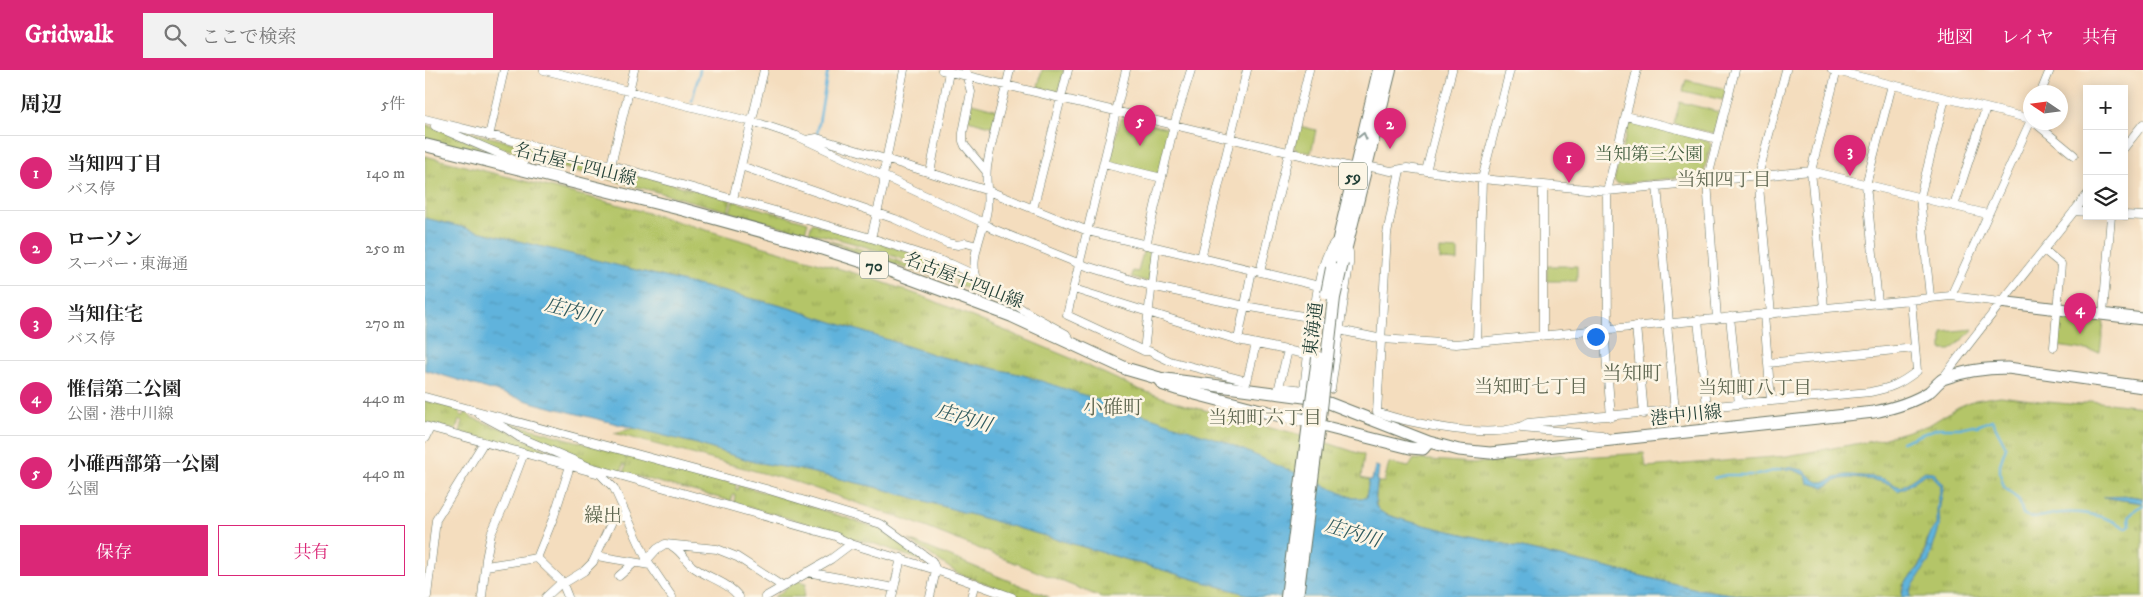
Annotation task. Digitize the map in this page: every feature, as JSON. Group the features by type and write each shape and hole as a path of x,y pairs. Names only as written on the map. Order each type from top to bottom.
{"main road":[{"name":"東海通","path":"1287,597 1337,266 1360,167 1379,70"},
{"name":"東海通","path":"1360,167 1390,70"},
{"name":"名古屋十四山線","path":"425,145 536,172 805,243 955,294 1012,316 1127,369 1158,378 1163,384 1314,423"},
{"path":"2001,302 2143,319"},
{"name":"港中川線","path":"1314,423 1410,448 1423,449 1429,442 1459,450 1490,453 1889,409 1914,400 1931,390 1942,380 1990,368 2008,368 2143,387"},
{"path":"1158,378 1304,397 1329,403 1429,442"},
{"name":"東海通","path":"1297,597 1314,423"}],"street":[{"path":"489,136 504,70"},
{"path":"543,70 751,122 806,140 985,223 993,229 1080,264 1151,286 1245,306 1314,318 1339,330 1382,339 1456,344 1930,297 1951,296 2001,302"},
{"path":"611,165 634,70"},
{"path":"733,199 764,70"},
{"path":"871,238 884,184 883,176 904,70"},
{"path":"975,275 977,246 985,223 989,191 987,171 1010,70"},
{"path":"1033,209 1068,70"},
{"path":"1126,70 1067,315 1170,361 1247,382 1256,344"},
{"path":"1145,245 1174,125 1191,70"},
{"path":"1201,258 1247,70"},
{"path":"1238,340 1245,306 1289,153 1309,70"},
{"path":"1427,171 1452,70"},
{"path":"1477,342 1482,179 1510,70"},
{"path":"1611,417 1606,329 1607,190 1637,70"},
{"path":"1717,319 1707,181 1735,70"},
{"path":"1771,401 1768,363 1768,314 1757,176 1786,70"},
{"path":"1823,308 1811,171 1835,70 2023,118"},
{"path":"2044,85 2050,70"},
{"path":"930,172 946,71 966,73 1007,85 1289,153 1360,167 1391,171 1407,168 1482,179 1607,190 1811,171 1987,214"},
{"path":"966,73 971,92 963,141 965,146 987,171"},
{"path":"1878,303 1866,184 1892,85"},
{"path":"1930,297 1920,197 1945,98"},
{"path":"1954,206 1986,108"},
{"path":"1626,116 1718,139"},
{"path":"425,120 611,165 871,238 944,262 975,275 978,280 1028,313 1067,334 1072,343"},
{"path":"425,120 527,166 536,172"},
{"path":"2128,143 2143,124"},
{"path":"1951,296 2026,130"},
{"path":"2044,130 2074,155"},
{"path":"806,140 817,138 887,158 989,191 1087,231 1319,286"},
{"path":"1104,164 1162,178"},
{"path":"741,166 910,224 947,243 957,245 966,243 977,246"},
{"path":"1401,170 1387,234 1377,412 1398,420 1447,428 1495,431 1521,428 1602,435 1613,440"},
{"path":"1543,185 1543,335"},
{"path":"1657,186 1675,411"},
{"path":"1942,380 2001,302 2083,200"},
{"path":"2075,211 2083,212"},
{"path":"2128,215 2143,216"},
{"path":"2103,314 2111,220"},
{"path":"1288,350 1279,387 1304,390 1319,286 1331,247 1344,238 1349,264 1331,389 1305,385"},
{"path":"1144,351 1156,248"},
{"path":"2044,250 2061,264 2054,347"},
{"path":"1074,289 1238,340 1308,354"},
{"path":"1521,428 1528,423 1611,417 1870,392 1899,385 1917,371 1911,300"},
{"path":"1731,317 1739,404"},
{"path":"1698,320 1707,408"},
{"path":"1636,326 1644,414"},
{"path":"1768,363 1915,348"},
{"path":"2127,385 2143,380"},
{"path":"425,397 765,489 881,524 932,561 936,570 930,597"},
{"path":"476,411 480,416 519,437 587,466 835,536 851,544 901,558 1012,597"},
{"path":"425,438 428,427 595,472"},
{"path":"436,597 426,595 436,520 484,442"},
{"path":"482,597 486,566 485,559 491,534 524,453"},
{"path":"537,558 554,516 570,466"},
{"path":"587,466 614,488 648,562 673,597"},
{"path":"614,488 621,476"},
{"path":"546,597 562,582 584,571 597,556 614,518 627,517"},
{"path":"648,562 657,549 665,544 717,549 728,552 782,586"},
{"path":"668,544 681,552 692,566 724,584 739,597"},
{"path":"765,597 831,559 851,544"},
{"path":"597,556 634,563 648,562"},
{"path":"486,566 537,558"},
{"path":"537,558 562,582 568,597"},
{"path":"891,597 901,558"},
{"path":"619,576 634,563"},
{"path":"807,572 894,588"},
{"path":"971,597 975,583"}],"green space":[{"path":"1042,70 1064,70 1059,90 1056,92 1038,87"},
{"path":"1686,80 1726,89 1723,100 1683,91"},
{"path":"1680,102 1719,112 1715,132 1712,133 1674,124"},
{"path":"972,103 998,110 994,127 968,120"},
{"path":"1124,118 1167,128 1169,131 1160,173 1156,174 1112,163 1110,160 1120,120"},
{"name":"当知第三公園","path":"1631,121 1708,141 1711,145 1703,175 1617,184 1614,180"},
{"path":"425,124 480,146 479,149 503,160 425,138"},
{"path":"1299,126 1316,130 1311,153 1296,150 1294,147"},
{"path":"460,130 610,166 607,179 549,164 531,155 480,143 459,133"},
{"path":"425,156 620,205 868,277 927,298 1075,360 1138,389 1185,405 1309,437 1364,455 1361,478 1369,480 1366,498 1353,498 1023,375 938,356 786,307 425,218"},
{"path":"611,167 731,200 728,211 608,179"},
{"path":"733,201 808,222 805,233 730,212"},
{"path":"812,223 900,249 956,271 952,281 886,253 817,234 809,234"},
{"path":"825,240 883,255 936,277 880,261"},
{"path":"1144,248 1152,253 1149,282 1132,277 1133,271 1138,272"},
{"path":"1440,249 1458,250 1458,261 1440,260"},
{"path":"1547,266 1577,266 1577,281 1547,281"},
{"path":"958,277 974,280 1023,311 955,283"},
{"path":"2061,317 2104,322 2100,352 2057,346"},
{"path":"1974,329 1951,350 1942,350 1942,332"},
{"path":"2000,396 2080,405 2091,401 2143,407 2143,498 2130,496 2107,498 2143,503 2143,597 1910,597 1911,587 1940,525 1937,525 1927,540 1921,564 1902,586 1902,597 1752,597 1697,589 1407,521 1383,513 1379,510 1376,501 1378,482 1384,482 1389,463 1409,467 1414,459 1474,463 1528,459 1561,454 1568,458 1644,453 1646,467 1787,456 1878,440 1929,425 1958,407 1975,400"},
{"path":"425,400 461,410 460,415 464,416 466,412 472,418 506,430 575,464 460,432 463,421 459,420 456,430 425,423"},
{"path":"486,416 626,455 626,460 629,455 736,484 736,490 738,490 739,485 880,529 929,562 879,545 853,539 837,532 734,503 735,495 733,495 731,501 624,473 626,465 624,464 621,472 586,462 535,442"},
{"path":"635,428 697,444 754,462 801,470 883,489 1256,597 1101,597 910,521 796,482 614,433"},
{"path":"909,540 1049,597 1022,597 957,573"},
{"path":"797,581 806,583 804,597 774,597"}],"water":[{"name":"庄内川","path":"425,218 786,307 938,356 1023,375 1223,441 1353,498 1366,498 1369,480 1372,480 1375,466 1379,467 1375,503 1379,510 1388,515 1697,589 1752,597 1256,597 883,489 802,470 754,462 697,444 538,404 425,370"},
{"path":"1788,467 1804,470 1812,479 1819,482 1849,475 1880,478 1901,487 1925,471 1934,472 1937,478 1944,484 1939,511 1940,525 1929,561 1911,589 1910,597 1902,597 1904,586 1921,564 1930,535 1937,525 1937,507 1941,486 1931,475 1926,474 1898,491 1889,484 1874,480 1850,478 1840,479 1824,487 1808,483 1806,475 1793,470 1778,469"},
{"path":"2130,496 2142,498 2143,503 2102,497"}],"waterway":[{"path":"692,101 700,70"},
{"path":"817,135 828,70"},
{"path":"1902,442 1938,428 1977,426 1992,420 2006,447 2000,464 2000,474 2004,487 2019,500 2023,514 2033,517 2061,513 2087,514 2103,517 2126,528 2130,525 2129,517 2136,509 2143,505"},
{"path":"1714,478 1726,475 1757,475 1781,469"}],"place":[{"name":"小碓西部第一公園","path":"1140,146"},
{"name":"ローソン","path":"1390,149"},
{"name":"当知住宅","path":"1850,176"},
{"name":"当知四丁目","path":"1569,183"},
{"name":"惟信第二公園","path":"2080,334"}],"district":[{"name":"当知四丁目","path":"1724,179"},
{"name":"当知町","path":"1632,373"},
{"name":"当知町七丁目","path":"1531,386"},
{"name":"当知町八丁目","path":"1755,387"},
{"name":"小碓町","path":"1113,407"},
{"name":"当知町六丁目","path":"1265,417"},
{"name":"繰出","path":"603,515"}]}
